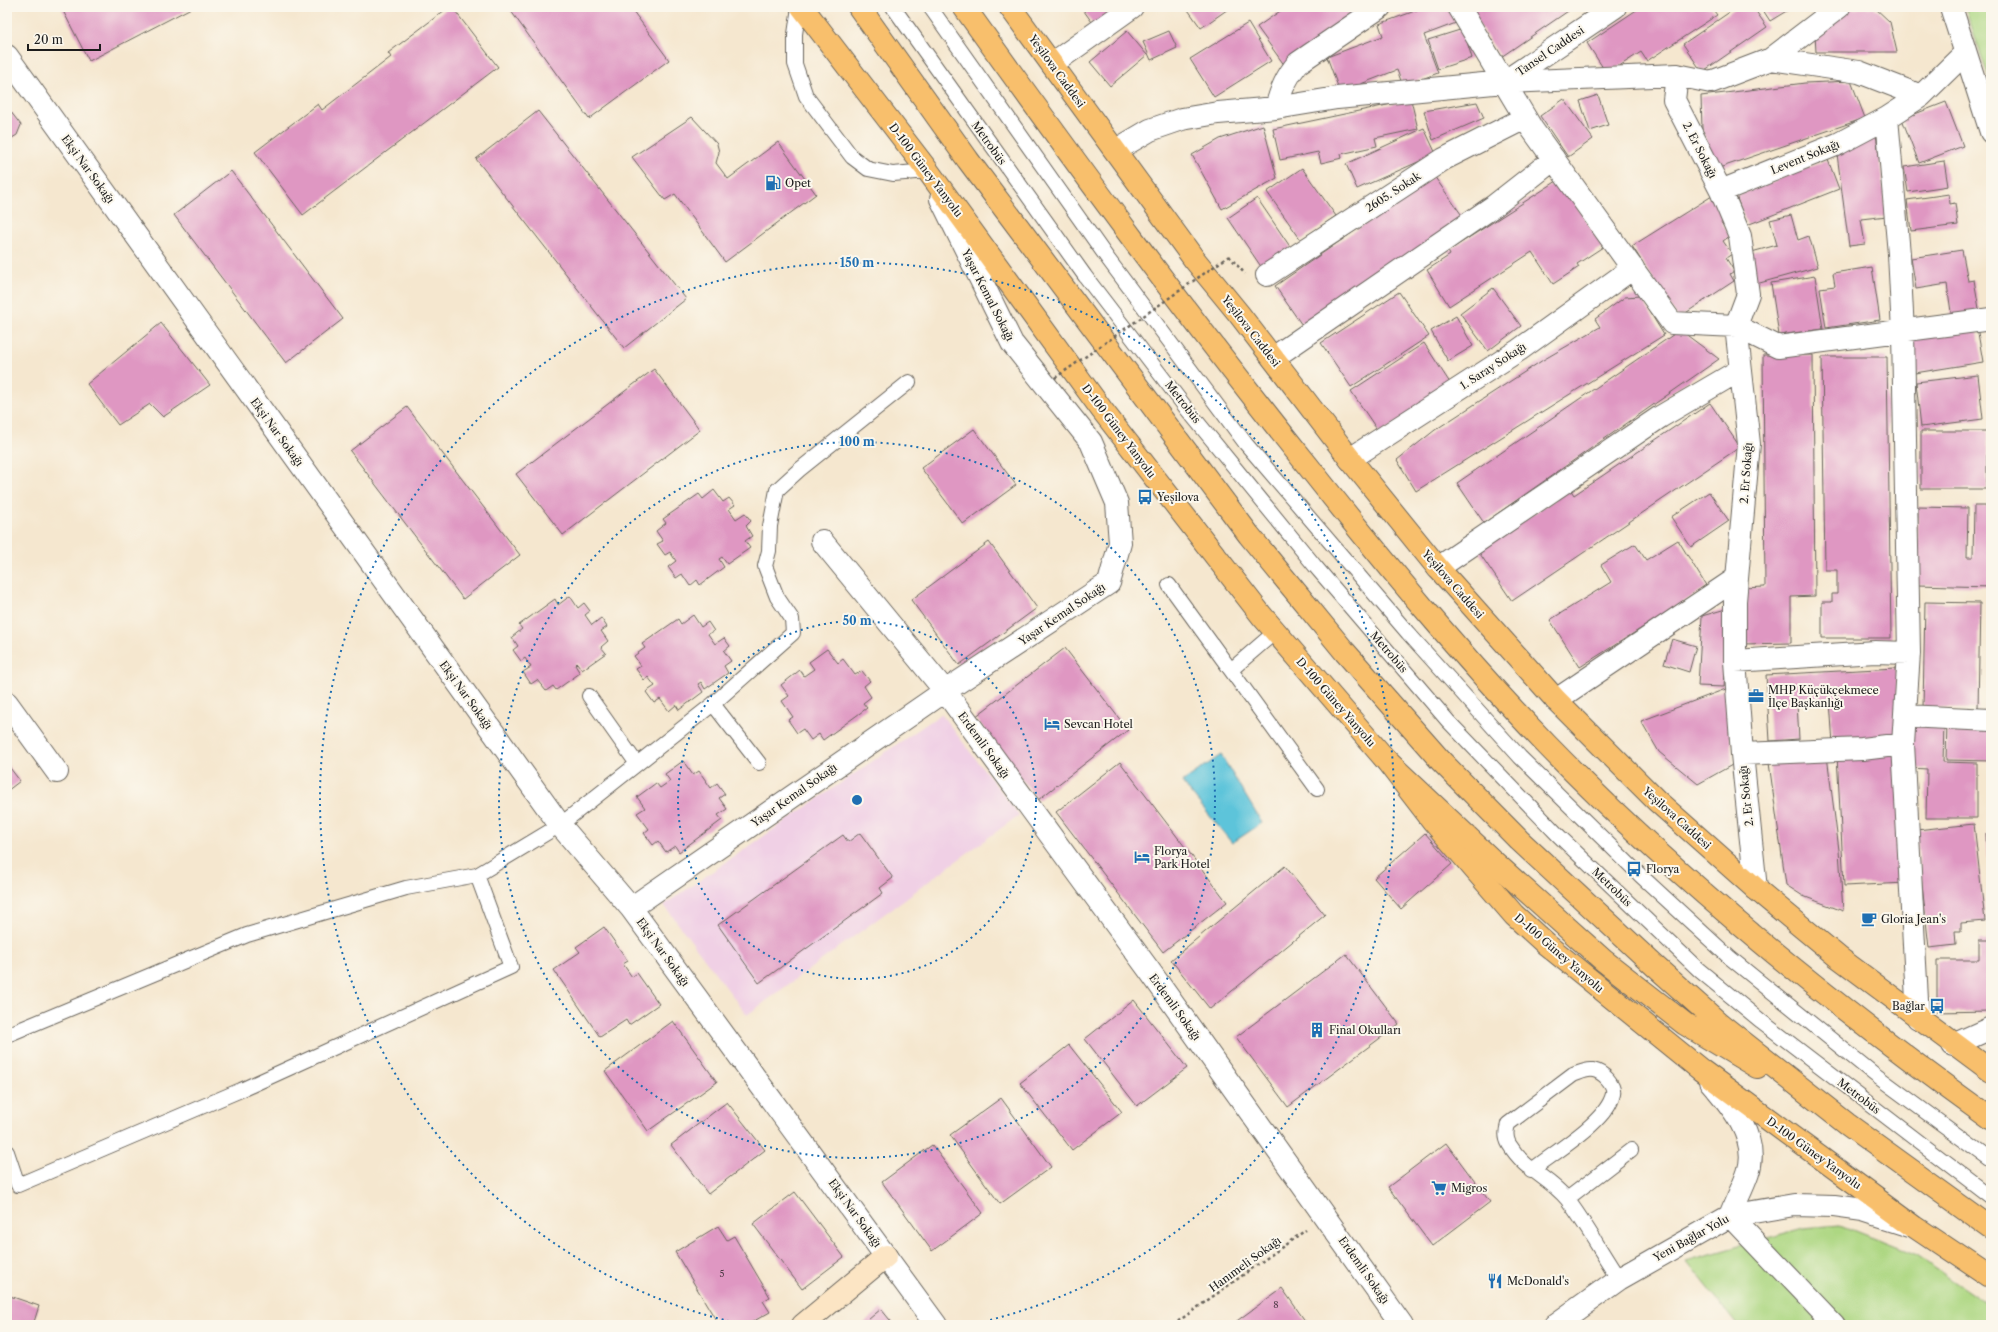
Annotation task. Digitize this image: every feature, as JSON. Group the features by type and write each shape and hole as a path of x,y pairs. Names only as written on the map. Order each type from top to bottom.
{"main road":[{"name":"D-100 Güney Yanyolu","path":"802,7 928,171 1102,410 1275,632 1386,760 1432,821 1514,915 1547,945 1701,1070 1915,1226 1991,1278"},
{"path":"858,7 972,166 1248,535 1383,696 1441,761 1519,840 1708,1014 1847,1124 1991,1228"},
{"path":"964,7 1183,308 1342,509 1472,665 1548,746 1603,800 1703,893 1835,1002 1924,1071 1991,1119"},
{"name":"Yeşilova Caddesi","path":"1010,7 1116,150 1194,259 1273,358 1350,459 1438,568 1556,700 1657,801 1756,889 1838,957 1953,1045 1991,1071"},
{"path":"1386,760 1493,861 1603,960 1685,1024 1754,1066 1792,1080"},
{"path":"803,1325 886,1256"}],"street":[{"path":"1052,64 1132,7"},
{"path":"1276,108 1282,87 1289,74 1298,63 1380,7"},
{"path":"1459,7 1525,118 1672,323 1736,326 1778,347 1903,332 1991,319"},
{"name":"Tansel Caddesi","path":"1504,82 1615,7"},
{"path":"1116,150 1150,130 1182,120 1218,113 1276,108 1337,98 1504,82 1677,75 1711,82 1771,59 1839,7"},
{"path":"1951,7 1991,132"},
{"name":"Levent Sokağı","path":"1721,191 1838,144 1887,118 1921,96 1965,53"},
{"name":"Ekşi Nar Sokağı","path":"7,56 560,825 631,908 936,1325"},
{"path":"1771,59 1859,72 1921,96"},
{"name":"2. Er Sokağı","path":"1677,75 1674,100 1721,191 1740,236 1748,294 1736,326 1749,444 1737,578 1735,661 1742,754 1756,889"},
{"name":"2605. Sokak","path":"1267,275 1444,159 1525,118"},
{"path":"1887,118 1899,254 1903,332 1909,654 1903,744 1918,1018"},
{"path":"1273,358 1494,206 1554,159"},
{"name":"Yaşar Kemal Sokağı","path":"631,908 945,691 1108,583 1120,543 1117,503 1091,442 1012,343 928,171"},
{"name":"1. Saray Sokağı","path":"1350,459 1519,350 1633,268"},
{"path":"1438,568 1660,417 1740,370"},
{"name":"Erdemli Sokağı","path":"822,541 945,691 1144,964 1402,1325"},
{"path":"1556,700 1737,578"},
{"path":"1735,661 1875,652 1909,654"},
{"path":"7,703 57,772"},
{"path":"1905,716 1991,720"},
{"path":"1742,754 1862,749 1903,744"},
{"path":"1953,1045 1991,1028"},
{"path":"1701,1070 1742,1123 1748,1142 1750,1154 1748,1172 1730,1216 1834,1325"},
{"name":"Yeni Bağlar Yolu","path":"1555,1325 1619,1279 1730,1216 1794,1206 1834,1206 1863,1210 1915,1226"}],"lane":[{"path":"799,7 795,34 795,64 806,96 852,158 868,169 893,174 928,171"},
{"name":"Metrobüs","path":"893,7 1085,276 1186,408 1315,566 1448,721 1558,835 1699,970 1761,1021 1991,1197"},
{"path":"930,7 1108,259 1246,444 1408,633 1520,757 1640,875 1729,957 1874,1074 1991,1160"},
{"path":"7,1035 246,935 406,888 477,875 560,825 714,704 792,633 792,618 777,597 766,566 769,551 770,526 777,490 798,470 909,382"},
{"path":"1169,585 1317,789"},
{"path":"1231,670 1275,632"},
{"path":"589,696 637,764"},
{"path":"714,704 759,763"},
{"path":"7,1152 18,1185 241,1090 511,967 477,875"},
{"path":"1532,1171 1600,1119 1610,1102 1613,1092 1610,1081 1594,1070 1584,1071 1573,1075 1508,1124 1506,1132 1508,1143 1516,1154 1532,1171 1546,1179 1566,1199 1619,1279"},
{"path":"1566,1199 1631,1150"}],"path":[{"path":"1055,378 1229,256"},
{"name":"Hanımeli Sokağı","path":"1173,1325 1325,1216"}],"shaded area":[{"path":"941,714 1019,815 747,1015 664,905"}],"green space":[{"path":"1965,7 1991,7 1991,85"},
{"path":"1840,1225 1917,1256 1991,1307 1991,1325 1737,1325 1686,1261 1803,1228"}],"water":[{"path":"1221,755 1262,823 1232,843 1182,782"}],"building":[{"path":"61,7 193,7 89,61"},
{"path":"449,7 452,7 498,67 303,215 255,152 318,104 322,110 391,57 388,53"},
{"path":"508,7 630,7 669,60 589,119"},
{"path":"1081,7 1126,7 1097,29"},
{"path":"1186,7 1231,7 1201,28"},
{"path":"1286,7 1368,7 1285,66 1257,27"},
{"path":"1436,7 1448,7 1456,23 1424,35 1438,73 1403,86 1397,70 1340,92 1327,57 1383,36 1379,24 1415,11"},
{"path":"1467,7 1574,7 1501,57"},
{"path":"1641,7 1711,7 1717,15 1647,61 1641,52 1607,74 1587,43"},
{"path":"1737,7 1753,7 1767,27 1702,72 1683,44"},
{"path":"1761,7 1793,7 1770,21"},
{"path":"1874,7 1890,22 1897,52 1816,52 1815,35 1851,9"},
{"path":"1248,23 1271,61 1214,97 1190,59"},
{"path":"1463,29 1472,58 1438,69 1428,40"},
{"path":"1127,31 1147,55 1110,86 1090,62"},
{"path":"1169,31 1177,48 1151,60 1143,42"},
{"path":"1851,81 1865,118 1716,169 1702,129 1701,96 1805,83"},
{"path":"1598,95 1608,125 1590,131 1580,101"},
{"path":"1564,99 1593,139 1568,157 1540,116"},
{"path":"1411,100 1418,129 1375,138 1377,146 1341,154 1342,158 1321,163 1318,152 1280,160 1273,129"},
{"path":"1477,102 1484,118 1433,140 1424,111"},
{"path":"1946,102 1963,146 1919,163 1902,119"},
{"path":"7,107 21,125 17,135 7,141"},
{"path":"538,111 686,299 624,348 476,159"},
{"path":"692,117 717,144 719,152 716,163 728,179 778,142 816,194 725,262 675,194 665,200 632,157"},
{"path":"1263,125 1277,178 1222,209 1192,155 1220,139"},
{"path":"1424,128 1436,154 1357,189 1346,164"},
{"path":"1876,134 1887,216 1861,219 1865,244 1849,246 1837,154"},
{"path":"1828,160 1839,189 1747,225 1736,196"},
{"path":"1944,161 1948,186 1908,192 1904,167"},
{"path":"1302,168 1336,216 1301,240 1267,192"},
{"path":"231,171 343,319 286,363 174,215"},
{"path":"1434,176 1466,221 1306,331 1275,286"},
{"path":"1560,179 1603,247 1577,264 1579,267 1553,284 1532,252 1449,306 1427,270 1450,255 1448,251"},
{"path":"1949,194 1950,204 1955,203 1958,225 1911,231 1907,200"},
{"path":"1712,196 1726,219 1721,222 1730,236 1723,241 1732,254 1726,258 1734,271 1730,274 1734,281 1678,318 1632,246"},
{"path":"1257,198 1291,248 1262,268 1228,218"},
{"path":"1791,215 1798,240 1809,236 1818,267 1756,284 1748,253 1777,245 1770,220"},
{"path":"1962,250 1968,281 1974,280 1980,314 1952,319 1947,284 1916,289 1911,258"},
{"path":"1872,267 1880,320 1826,328 1820,288 1835,286 1833,273"},
{"path":"1815,276 1823,329 1779,335 1771,283"},
{"path":"1493,288 1521,326 1488,351 1460,313"},
{"path":"1399,292 1429,336 1351,387 1321,343"},
{"path":"1640,296 1664,335 1416,491 1397,460 1435,430 1543,360 1600,327 1595,319 1625,297"},
{"path":"1456,316 1473,346 1448,361 1431,331"},
{"path":"161,323 210,385 163,417 150,404 118,425 87,384"},
{"path":"1977,327 1983,362 1915,373 1909,337"},
{"path":"1680,330 1719,359 1484,523 1457,483"},
{"path":"1424,343 1452,386 1380,434 1351,391"},
{"path":"1763,355 1813,355 1815,596 1791,597 1791,643 1743,644 1742,588 1765,587"},
{"path":"1822,357 1887,357 1891,638 1822,638 1822,602 1832,602 1832,594 1837,594 1837,570 1825,570"},
{"path":"654,369 700,430 563,535 516,474"},
{"path":"1978,375 1983,419 1921,427 1916,382"},
{"path":"1710,403 1740,447 1512,601 1478,551 1570,489 1574,495"},
{"path":"407,407 520,555 463,599 350,451"},
{"path":"974,429 1016,485 963,524 921,468"},
{"path":"1921,431 1987,431 1987,489 1921,489"},
{"path":"714,490 723,502 729,498 735,505 729,509 736,519 745,513 751,521 746,526 752,536 745,541 750,548 727,564 722,557 719,559 724,567 700,585 697,580 690,586 682,574 676,578 668,567 676,561 670,552 665,555 657,544 663,541 656,531 666,523 663,519 699,494 703,499"},
{"path":"1709,492 1729,521 1691,547 1671,517"},
{"path":"1974,506 1991,506 1991,587 1917,585 1918,507 1968,508 1967,557 1973,557"},
{"path":"1678,540 1707,587 1580,667 1550,620 1611,582 1601,565 1635,544 1646,560"},
{"path":"989,542 1037,608 959,665 911,600"},
{"path":"570,596 578,608 584,603 590,611 585,615 592,625 601,618 607,627 601,631 608,641 601,647 606,653 582,670 577,663 575,665 580,673 556,690 553,686 546,691 537,680 531,684 523,672 531,667 525,658 521,661 513,650 518,646 512,637 522,629 519,625 555,599 558,605"},
{"path":"1925,602 1980,603 1978,709 1923,708"},
{"path":"1729,608 1724,687 1698,686 1702,616"},
{"path":"693,615 701,627 708,622 714,631 708,634 715,644 724,638 730,646 724,651 731,661 724,666 728,673 705,689 701,682 698,684 703,692 679,710 676,705 669,711 660,699 654,703 646,692 655,686 648,677 644,680 636,669 641,666 634,656 645,648 642,644 678,619 681,624"},
{"path":"1672,639 1696,646 1689,672 1664,664"},
{"name":"Sevcan Hotel","path":"1065,648 1128,730 1038,800 975,717"},
{"path":"827,649 838,663 843,659 855,675 862,671 870,681 864,686 871,697 863,703 867,708 823,740 819,734 811,740 803,729 797,733 788,720 793,717 782,701 789,696 781,685 800,670 804,676 814,669 809,662"},
{"path":"1896,668 1900,741 1833,745 1830,701 1797,703 1799,739 1770,741 1766,675"},
{"path":"1731,687 1730,727 1732,765 1698,784 1659,752 1641,721"},
{"path":"1947,723 1991,724 1991,761 1946,760"},
{"path":"1910,724 1944,724 1943,762 1977,763 1977,818 1926,818 1927,769 1910,768"},
{"path":"1899,752 1906,883 1844,886 1837,755"},
{"path":"1827,756 1839,850 1843,911 1803,896 1786,885 1769,763"},
{"path":"683,761 693,775 699,771 711,788 717,783 725,794 719,798 727,809 718,815 722,820 679,852 675,846 666,852 658,841 653,845 644,833 649,829 637,813 645,808 637,797 656,783 660,788 670,781 665,774"},
{"name":"Florya Park Hotel","path":"1120,762 1227,902 1163,952 1056,812"},
{"path":"7,764 20,781 7,791"},
{"path":"1974,824 1985,921 1961,923 1961,931 1955,931 1956,945 1929,948 1916,830"},
{"path":"860,833 893,878 880,888 883,893 759,983 718,925 843,835 848,842"},
{"path":"1425,833 1452,864 1401,909 1374,878"},
{"path":"1986,834 1991,834 1991,857 1987,857"},
{"path":"1285,866 1325,915 1210,1009 1171,960"},
{"path":"604,927 628,961 623,964 632,977 637,973 659,1004 629,1025 626,1020 600,1037 554,970 580,952 576,947"},
{"path":"1979,940 1991,940 1991,1011 1937,1012 1937,960 1979,960"},
{"name":"Final Okulları","path":"1346,954 1399,1024 1288,1107 1236,1037"},
{"path":"1134,1000 1187,1068 1137,1106 1085,1039"},
{"path":"673,1021 717,1082 648,1131 605,1071"},
{"path":"1069,1045 1122,1112 1072,1150 1020,1083"},
{"path":"1001,1098 1051,1167 1000,1204 950,1135"},
{"path":"727,1102 765,1150 708,1194 671,1145"},
{"path":"1446,1143 1490,1202 1432,1246 1388,1187"},
{"path":"932,1145 983,1213 932,1251 882,1182"},
{"path":"795,1192 844,1257 802,1289 753,1224"},
{"path":"718,1226 727,1240 734,1236 770,1297 763,1301 770,1312 747,1325 719,1325 675,1252"},
{"path":"1282,1288 1308,1325 1235,1325 1234,1323"},
{"path":"7,1295 39,1306 33,1325 7,1325"},
{"path":"881,1309 894,1325 862,1325"}],"place":[{"name":"Opet","path":"773,183"},
{"name":"Yeşilova","path":"1145,497"},
{"name":"MHP Küçükçekmece İlçe Başkanlığı","path":"1756,696"},
{"name":"Sevcan Hotel","path":"1052,724"},
{"name":"Florya Park Hotel","path":"1142,857"},
{"name":"Florya","path":"1634,869"},
{"name":"Gloria Jean's","path":"1869,919"},
{"name":"Bağlar","path":"1937,1006"},
{"name":"Final Okulları","path":"1317,1030"},
{"name":"Migros","path":"1439,1188"},
{"name":"McDonald's","path":"1495,1281"}]}
